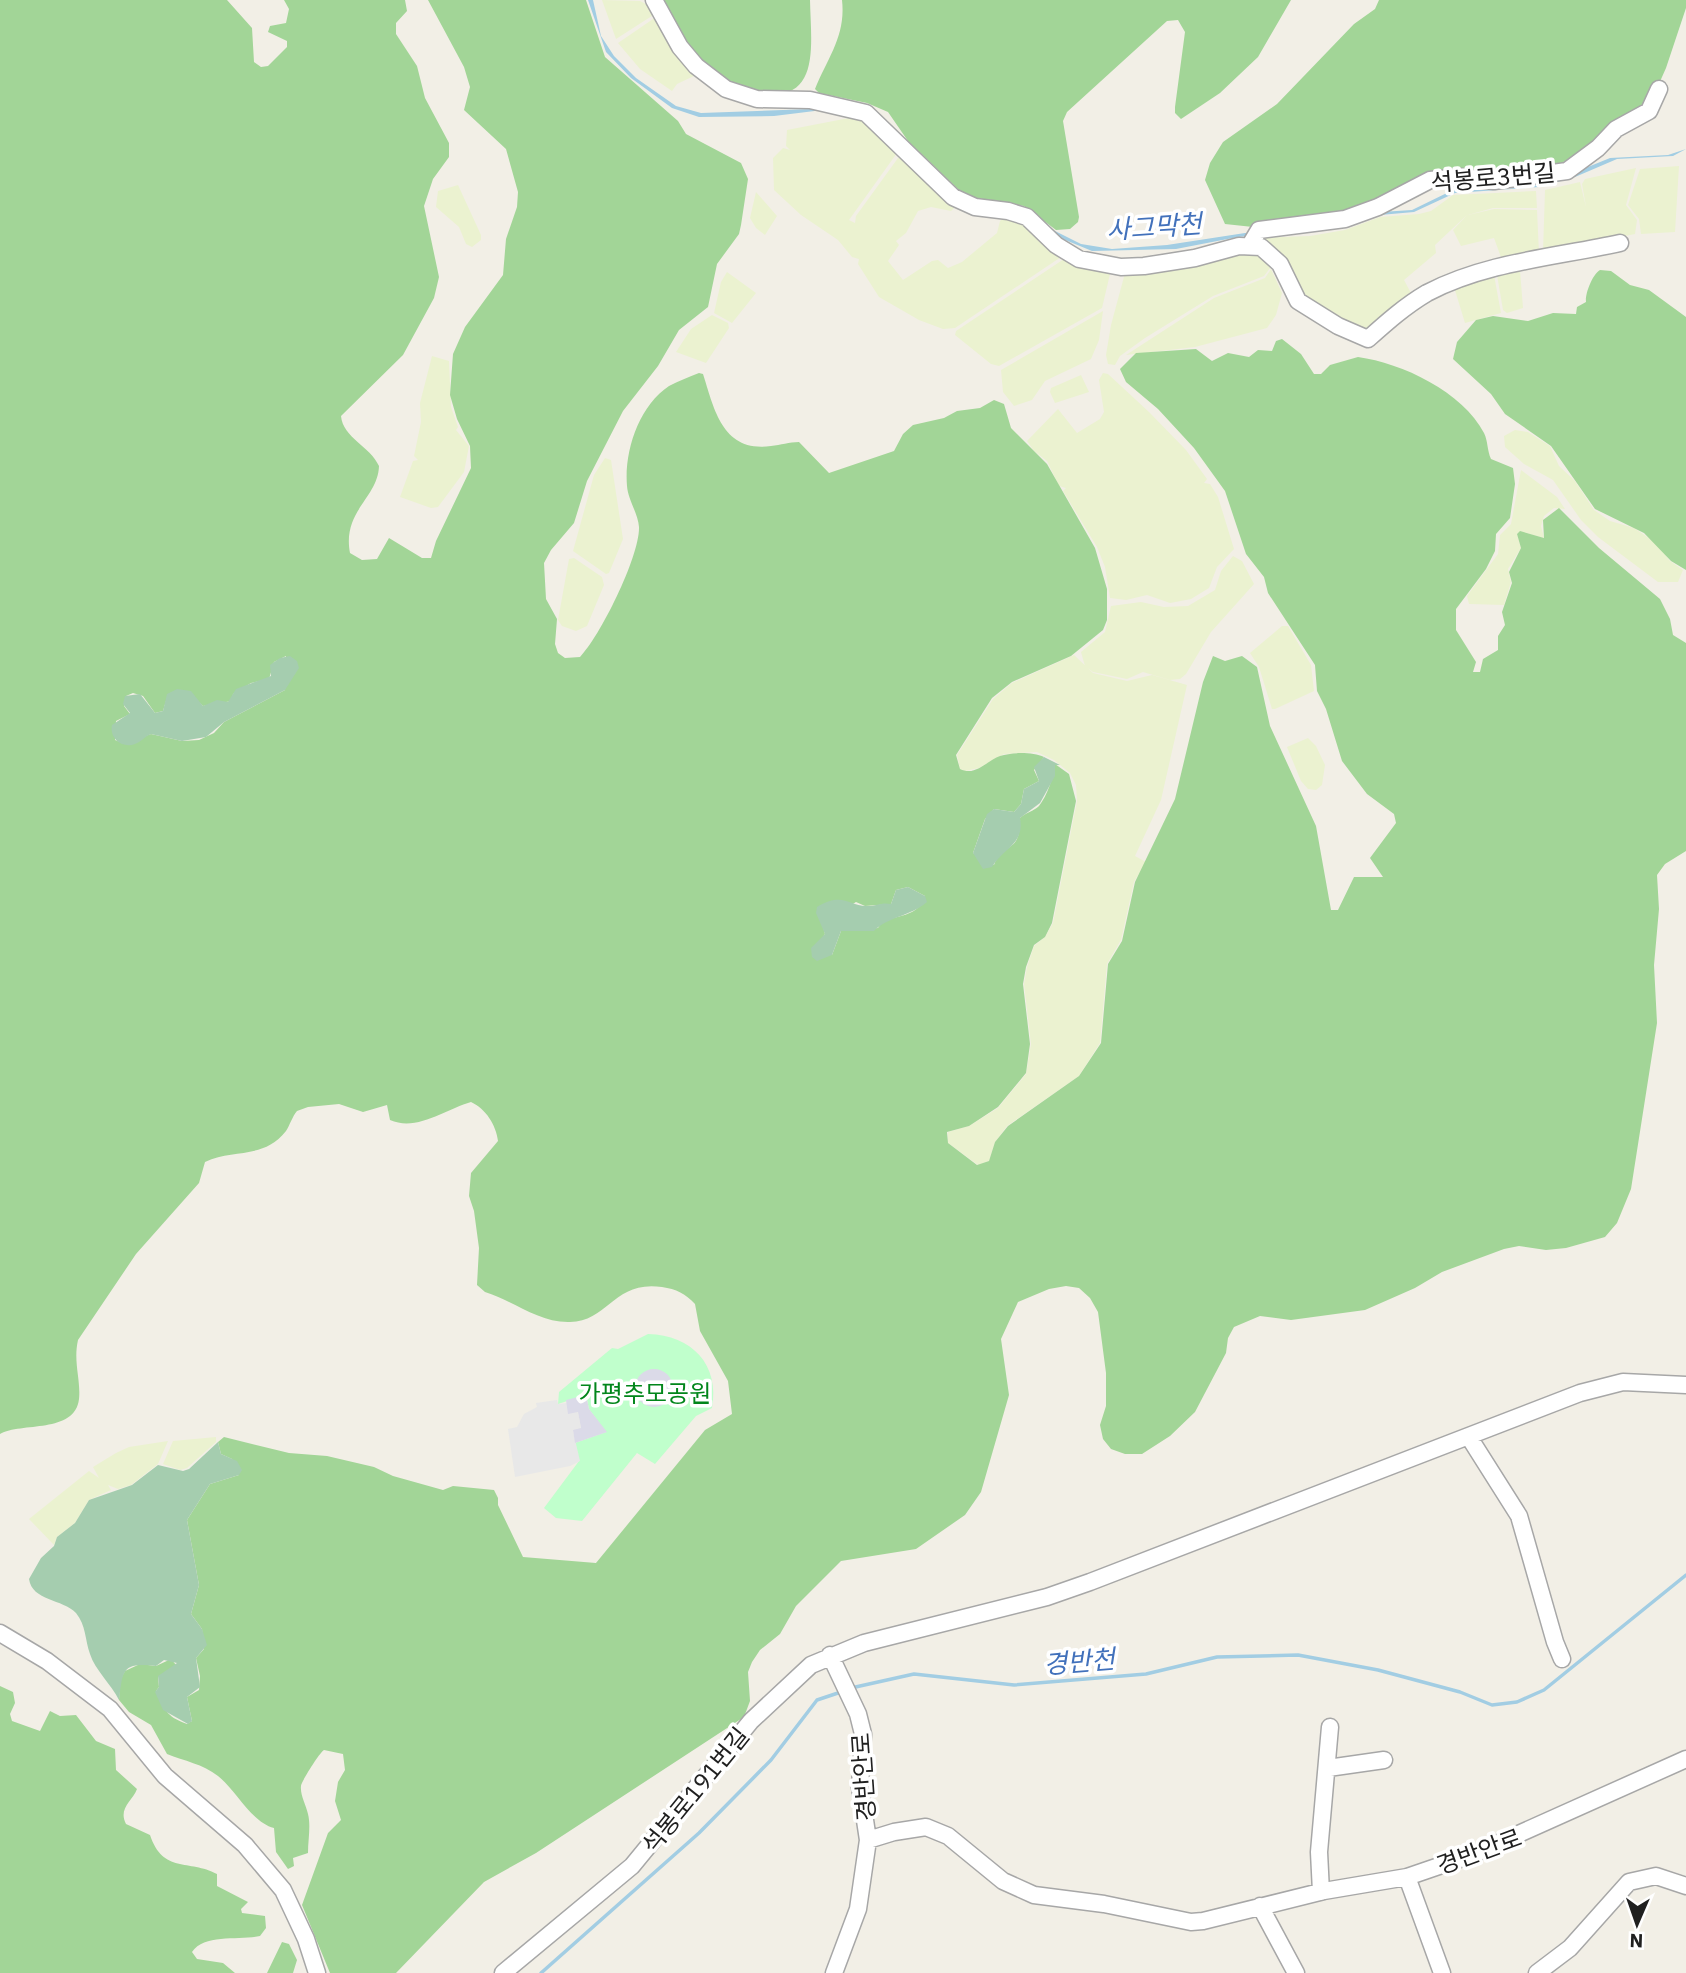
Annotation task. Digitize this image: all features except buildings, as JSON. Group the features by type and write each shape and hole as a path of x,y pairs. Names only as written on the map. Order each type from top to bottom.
{"street":[{"name":"석봉로3번길","path":"654,0 680,47 696,66 726,89 757,99 810,100 866,113 953,197 975,206 1027,217 1056,245 1079,259 1121,267 1143,266 1345,219 1378,207 1430,180 1461,177 1510,180 1567,171 1598,148 1616,129 1649,111 1659,89"},
{"path":"1254,239 1271,253 1298,301 1338,326 1368,339 1413,302 1461,280 1497,267 1620,243"},
{"name":"석봉로191번길","path":"503,1973 632,1866 751,1721 796,1676 900,1633 1047,1597 1090,1582 1609,1384 1639,1381 1686,1385"},
{"path":"1469,1437 1519,1516 1562,1658"},
{"path":"0,1633 47,1661 110,1709 165,1776 245,1845 283,1890 306,1939 317,1973"},
{"name":"경반안로","path":"832,1661 858,1714 863,1734 860,1787 868,1840 858,1909 834,1973"},
{"path":"1321,1892 1319,1852 1330,1727"},
{"name":"경반안로","path":"868,1840 915,1827 937,1830 1003,1881 1050,1899 1104,1905 1191,1922 1321,1892 1407,1877 1525,1834 1686,1759"},
{"path":"1328,1768 1384,1760"},
{"path":"1537,1973 1570,1948 1629,1882 1656,1876 1686,1886"},
{"path":"1407,1877 1442,1973"},
{"path":"1260,1906 1296,1973"}],"green space":[{"path":"0,0 227,0 252,28 254,62 261,67 268,66 287,47 287,41 268,32 270,26 286,23 289,9 284,0 405,0 407,11 396,23 396,34 417,66 425,98 449,143 449,157 433,179 424,206 439,277 434,298 403,355 341,416 347,430 379,466 373,487 351,526 350,553 362,560 377,559 389,538 422,558 431,558 436,541 471,468 470,446 457,419 450,395 453,354 465,327 503,275 506,239 517,207 518,192 506,149 464,110 470,87 464,67 428,0 586,0 605,57 678,121 686,134 741,163 748,179 739,234 717,264 708,307 679,330 658,366 623,411 587,481 574,523 551,550 544,563 546,599 557,619 555,644 558,653 565,658 580,657 588,647 608,615 626,576 638,540 639,527 627,486 631,444 649,405 669,386 699,373 703,374 716,414 731,435 754,446 799,442 829,473 894,451 903,434 913,425 944,418 957,411 980,408 994,400 1004,404 1011,428 1047,464 1095,548 1107,589 1107,620 1103,630 1071,656 1012,682 992,698 956,755 960,769 966,771 976,769 995,758 1016,753 1044,757 1034,770 1039,781 1024,789 1021,804 1014,812 994,809 985,819 973,853 994,865 1018,838 1020,818 1042,802 1050,786 1055,764 1069,774 1076,801 1052,923 1045,937 1034,945 1026,967 1023,984 1030,1044 1026,1073 998,1107 969,1126 947,1132 948,1143 977,1165 989,1161 995,1142 1008,1126 1079,1076 1101,1043 1108,964 1122,941 1135,882 1175,799 1203,682 1213,656 1225,661 1242,656 1257,667 1270,726 1316,826 1331,910 1338,910 1354,877 1383,877 1370,858 1396,823 1394,814 1367,794 1342,761 1326,709 1317,691 1315,665 1268,593 1264,577 1246,554 1225,491 1194,448 1158,409 1126,382 1120,369 1136,353 1196,349 1212,361 1228,353 1249,357 1258,350 1272,351 1276,341 1282,339 1301,354 1314,374 1321,374 1330,365 1358,357 1375,360 1430,382 1462,405 1484,433 1491,459 1513,468 1515,484 1510,518 1496,534 1495,551 1486,569 1456,609 1456,630 1476,662 1473,672 1480,672 1483,659 1498,650 1498,636 1505,625 1502,612 1512,583 1509,572 1521,548 1517,534 1520,531 1544,538 1543,520 1559,508 1599,548 1660,599 1670,619 1673,635 1686,643 1686,851 1665,864 1657,875 1659,909 1654,965 1657,1023 1631,1189 1617,1223 1605,1237 1566,1248 1546,1250 1519,1246 1504,1249 1442,1272 1415,1288 1365,1310 1291,1320 1260,1316 1234,1327 1228,1338 1226,1353 1195,1412 1170,1436 1142,1454 1125,1454 1111,1449 1103,1439 1100,1425 1106,1406 1106,1373 1098,1312 1090,1298 1079,1288 1066,1286 1049,1289 1018,1302 1001,1339 1009,1395 981,1492 965,1515 916,1549 841,1561 796,1606 780,1634 760,1650 752,1662 748,1672 750,1701 744,1717 536,1853 484,1882 396,1973 330,1973 302,1905 328,1833 341,1820 335,1801 338,1782 345,1770 343,1754 324,1750 302,1783 301,1793 309,1819 308,1853 293,1858 294,1866 288,1869 276,1852 274,1828 251,1813 225,1782 212,1772 167,1754 151,1725 129,1712 119,1700 120,1680 125,1671 140,1664 156,1666 171,1659 176,1665 158,1677 159,1687 156,1691 170,1715 187,1724 192,1721 187,1697 199,1690 200,1676 196,1658 204,1649 202,1629 191,1614 199,1585 187,1520 210,1484 239,1475 232,1459 221,1454 218,1442 224,1437 289,1453 327,1456 374,1467 393,1476 443,1490 453,1486 494,1490 498,1505 523,1557 596,1563 705,1430 732,1414 728,1381 700,1331 695,1304 676,1291 646,1286 622,1295 594,1315 570,1322 548,1319 485,1292 477,1285 479,1248 469,1196 471,1173 498,1141 493,1123 486,1113 471,1102 421,1121 400,1123 390,1120 387,1105 363,1112 339,1104 308,1107 297,1111 286,1131 268,1146 205,1162 199,1183 136,1254 78,1340 76,1356 79,1399 68,1418 0,1434","holes":["286,656 285,690 224,722 214,733 199,740 182,741 151,734 131,744 115,740 116,721 130,714 124,706 126,696 133,693 143,696 155,713 163,711 168,694 196,699 203,706 232,701 233,694 251,683 269,679 274,662","908,887 925,896 916,910 888,920 878,928 841,931 832,955 821,940 825,934 822,923 856,902 865,906 891,904 896,890"]},
{"path":"602,0 640,1 652,7 655,14 616,39"},
{"path":"661,0 810,0 808,70 801,83 790,91 774,95 751,92 717,80 694,58"},
{"path":"842,0 1291,0 1258,57 1220,93 1181,119 1175,113 1175,107 1185,32 1178,20 1167,21 1067,112 1063,121 1079,217 1078,222 1070,229 1056,230 1024,206 965,196 908,141 888,112 867,103 819,93 815,89 839,36"},
{"path":"1379,0 1686,0 1686,8 1666,68 1650,104 1596,144 1556,166 1526,173 1462,174 1356,210 1253,227 1225,224 1205,180 1210,163 1223,142 1277,104 1354,24 1375,9"},
{"path":"656,17 698,74 677,84 672,91 640,69 618,43"},
{"path":"854,117 863,119 897,153 849,220 855,223 856,216 898,158 903,158 956,206 951,211 931,207 918,211 906,233 896,241 899,245 888,261 903,280 932,261 938,260 948,268 962,262 997,233 1000,221 1005,217 1014,218 1028,226 1061,257 955,328 943,329 919,320 879,297 858,264 859,259 852,257 838,240 801,215 774,190 773,158 783,148 790,150 786,146 787,130"},
{"path":"1679,166 1675,232 1641,234 1639,219 1628,205 1640,169"},
{"path":"1636,168 1626,205 1637,220 1635,234 1543,252 1545,190 1580,182 1586,207 1582,184 1585,179"},
{"path":"458,185 481,235 481,240 472,247 466,244 459,227 436,207 438,191"},
{"path":"1536,191 1537,208 1493,208 1468,215 1494,209 1537,210 1539,253 1502,260 1494,238 1461,246 1453,230 1467,215 1435,245 1436,253 1404,280 1412,295 1370,328 1361,329 1302,300 1260,238 1310,236 1345,230 1380,217 1419,214 1431,211 1453,195"},
{"path":"756,192 777,216 765,235 756,228 750,218"},
{"path":"1244,252 1260,254 1269,261 1271,267 1264,276 1213,296 1145,338 1120,356 1115,365 1108,364 1106,355 1111,325 1125,273"},
{"path":"1064,259 1110,274 1102,308 999,366 991,364 955,335 956,331"},
{"path":"1271,269 1282,293 1276,315 1267,328 1195,347 1126,355 1214,298 1265,278"},
{"path":"1520,270 1523,308 1507,313 1503,310 1497,275"},
{"path":"1600,270 1611,271 1630,285 1649,290 1686,317 1686,570 1671,561 1644,533 1595,509 1551,446 1505,414 1491,394 1453,359 1457,342 1476,320 1493,316 1528,321 1553,313 1576,314 1577,307 1586,302 1590,285"},
{"path":"727,272 756,293 732,323 714,313 721,282"},
{"path":"1494,275 1501,313 1465,323 1454,287"},
{"path":"1103,311 1099,340 1091,359 1045,381 1032,400 1014,406 1003,392 1001,370"},
{"path":"712,315 728,323 729,328 706,363 676,352 691,329"},
{"path":"432,356 449,361 451,407 458,427 456,430 469,446 464,472 438,507 431,508 400,497 413,461 418,460 414,456 421,422 420,403"},
{"path":"1103,373 1108,374 1149,412 1186,450 1207,479 1204,483 1210,484 1218,497 1234,549 1217,567 1209,588 1191,599 1170,603 1147,595 1126,600 1110,598 1105,567 1097,547 1063,491 1066,488 1059,486 1047,461 1034,451 1027,441 1058,409 1077,433 1100,419 1104,412 1099,380"},
{"path":"1081,375 1089,392 1055,403 1051,388"},
{"path":"1515,430 1528,432 1550,446 1559,466 1575,481 1594,510 1610,521 1634,528 1656,543 1670,561 1683,570 1678,582 1658,582 1598,537 1581,520 1553,480 1524,464 1505,447 1504,436"},
{"path":"605,458 611,460 623,539 609,573 606,574 573,551 594,475"},
{"path":"1521,470 1557,497 1565,509 1554,508 1544,516 1541,526 1544,538 1522,532 1517,534 1521,548 1508,569 1511,582 1504,605 1469,604 1467,596 1498,554 1500,535 1511,524"},
{"path":"1233,556 1242,561 1254,584 1211,632 1186,674 1180,679 1170,680 1143,672 1127,679 1093,672 1085,666 1081,652 1105,632 1111,606 1141,602 1164,607 1188,606 1215,590 1221,571"},
{"path":"574,558 602,577 604,585 587,626 576,631 562,626 558,620 569,559"},
{"path":"1282,626 1288,626 1311,665 1314,691 1272,709 1259,667 1250,653"},
{"path":"1074,655 1093,673 1127,681 1152,675 1187,685 1161,800 1135,856 1146,862 1134,882 1121,940 1107,964 1100,1043 1079,1076 1007,1126 995,1142 989,1161 978,1165 948,1143 948,1132 969,1126 998,1108 1026,1074 1031,1044 1024,984 1027,967 1034,946 1045,937 1053,923 1077,801 1076,785 1070,773 1054,760 1037,752 1004,754 979,768 965,771 960,769 957,755 993,699 1012,683"},
{"path":"290,656 297,661 299,668 285,690 224,722 206,737 182,741 151,734 137,743 125,745 112,734 112,725 130,713 123,704 125,696 140,694 155,713 163,711 167,694 177,689 191,691 203,706 217,700 228,702 236,689 271,676 270,665 280,658"},
{"path":"1308,738 1316,746 1325,765 1322,785 1316,790 1308,789 1301,781 1287,747"},
{"path":"1044,757 1060,765 1055,765 1055,776 1040,803 1020,818 1021,827 1016,840 992,867 983,869 973,853 987,814 994,809 1014,812 1021,804 1024,789 1039,781 1034,767"},
{"path":"908,887 925,896 927,902 886,922 874,931 841,931 832,955 817,961 812,957 811,948 825,934 816,913 817,907 834,900 861,906 891,904 896,890"},
{"name":"가평추모공원","path":"648,1334 678,1340 699,1355 712,1378 712,1408 696,1416 655,1464 637,1453 582,1521 556,1518 544,1508 579,1461 575,1443 606,1432 589,1409 586,1395 558,1404 559,1392 612,1348 618,1349"},
{"path":"216,1437 216,1442 187,1468 180,1470 163,1464 173,1441"},
{"path":"168,1441 158,1464 131,1485 118,1489 108,1485 111,1490 89,1500 75,1523 57,1537 54,1545 29,1519 89,1471 99,1478 93,1467 116,1453 129,1447"},
{"path":"218,1442 221,1454 237,1461 242,1470 239,1475 210,1484 187,1520 199,1585 191,1614 202,1629 207,1645 196,1658 200,1687 187,1697 192,1721 188,1724 163,1710 155,1692 159,1687 158,1676 177,1663 164,1660 156,1666 130,1667 123,1675 119,1700 92,1660 84,1628 76,1613 36,1592 29,1579 41,1558 54,1546 57,1537 75,1523 89,1500 132,1485 158,1465 183,1471 189,1469"},
{"path":"0,1686 13,1692 15,1703 10,1714 12,1721 40,1731 50,1711 60,1716 76,1715 96,1741 115,1749 116,1770 137,1789 125,1809 126,1824 150,1835 155,1847 170,1861 217,1874 217,1886 248,1902 241,1909 242,1913 265,1916 266,1928 260,1936 205,1942 192,1952 197,1959 223,1963 235,1973 0,1973"},
{"path":"282,1942 289,1944 297,1960 293,1973 267,1973"}],"shaded area":[{"path":"654,1369 667,1375 673,1388 667,1401 654,1407 641,1401 635,1388 641,1375"},
{"path":"586,1395 589,1409 607,1432 575,1443 573,1430 581,1428 578,1412 568,1414 566,1400"},
{"path":"557,1400 558,1404 567,1403 569,1413 578,1412 581,1429 573,1431 580,1461 570,1466 515,1477 508,1429 517,1427 524,1414 537,1407 536,1403"}],"water":[{"path":"588,0 593,0 601,36 614,56 636,78 676,106 701,113 839,108 774,116 699,117 672,108 631,78 606,52"},
{"path":"1686,149 1673,156 1617,159 1575,177 1539,187 1502,190 1546,184 1610,158 1668,155"},
{"path":"1453,190 1497,190 1455,193 1414,212 1380,215 1341,227 1294,232 1381,212 1412,210"},
{"path":"1043,225 1081,244 1112,249 1167,245 1245,233 1289,232 1238,237 1176,249 1092,251 1058,237"}],"waterway":[{"name":"경반천","path":"851,1688 914,1674 1014,1685 1146,1674 1217,1657 1298,1655 1378,1670 1460,1692 1492,1705 1517,1702 1544,1690 1686,1575"},
{"name":"경반천","path":"541,1973 699,1833 771,1760 817,1700 844,1691"}],"water label":[{"name":"사그막천","path":"1154,226"}]}
